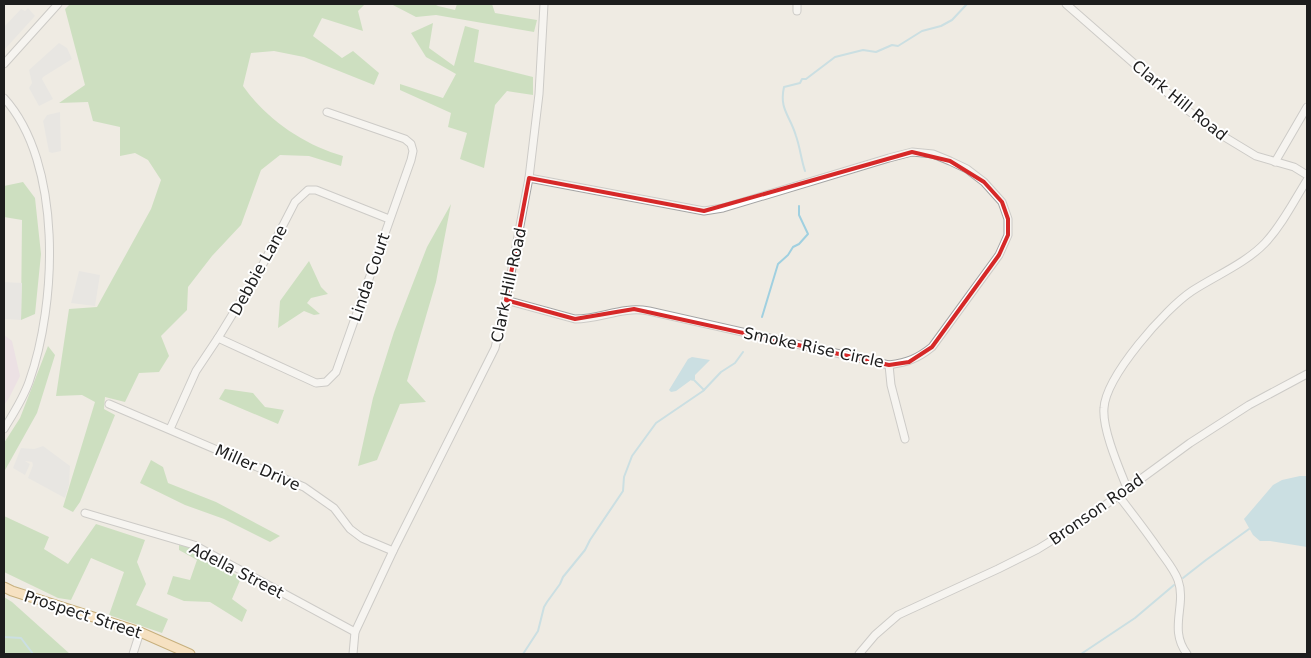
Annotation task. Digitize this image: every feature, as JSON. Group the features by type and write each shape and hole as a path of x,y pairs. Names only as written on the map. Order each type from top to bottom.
{"main road":[{"name":"Prospect Street","path":"4,587 140,632 190,654"}],"street":[{"path":"4,64 58,4"},
{"name":"Clark Hill Road","path":"353,654 355,632 393,551 495,348 530,178 539,94 544,4"},
{"name":"Clark Hill Road","path":"1066,4 1194,115 1238,147 1256,156 1294,167 1307,175"},
{"path":"4,98 22,123 36,158 46,200 49,258 43,320 35,362 21,400 4,429"},
{"path":"1275,162 1307,107"},
{"name":"Linda Court","path":"218,338 316,383 326,382 336,372 413,151 411,144 405,139 327,112"},
{"name":"Smoke Rise Circle","path":"506,300 575,319 586,319 634,309 648,311 889,365 909,362 932,348 999,255 1008,235 1008,219 1002,202 984,182 967,169 933,154 912,152 723,208 704,211 530,178"},
{"path":"1127,488 1116,462 1103,410 1106,395 1113,381 1132,354 1174,305 1191,292 1253,253 1265,243 1307,180"},
{"name":"Debbie Lane","path":"170,429 196,371 262,266 295,202 308,190 316,190 389,218"},
{"path":"889,365 891,385 905,439"},
{"name":"Bronson Road","path":"858,654 898,615 1038,549 1082,522 1190,443 1249,404 1307,374"},
{"name":"Miller Drive","path":"109,404 304,487 334,508 350,528 362,538 393,551"},
{"path":"1118,494 1171,566 1178,581 1180,596 1177,634 1186,654"},
{"name":"Adella Street","path":"85,513 194,545 355,632"},
{"path":"133,654 140,632"}],"highlighted area":[{"path":"912,152 950,161 984,182 1002,202 1008,219 1008,235 999,255 932,347 909,362 889,365 634,309 575,319 506,300 529,178 704,211"}],"shaded area":[{"path":"28,8 35,16 5,49 4,27 21,9 25,11"},
{"path":"59,43 67,48 72,59 43,77 42,79 53,99 39,106 29,88 32,83 29,70"},
{"path":"60,112 61,151 52,153 49,152 43,121 47,115"},
{"path":"79,271 100,275 95,306 71,303"},
{"path":"4,282 22,283 21,320 5,319"},
{"path":"4,335 12,341 20,376 4,405"},
{"path":"43,446 70,466 69,485 65,498 28,478 33,465 32,462 25,461 30,464 25,475 13,468 21,448 34,449"}],"green space":[{"path":"70,4 365,4 358,11 363,31 322,18 313,36 342,58 353,51 379,73 374,85 304,57 274,51 251,53 243,86 252,98 274,120 300,138 343,156 341,166 309,156 280,155 261,170 241,225 212,256 188,287 187,310 161,336 169,356 159,372 139,373 125,402 105,397 104,409 115,415 80,502 73,512 63,507 95,402 82,395 56,396 69,309 97,307 151,209 161,180 148,160 135,153 120,156 120,127 93,121 88,102 59,103 85,85 65,9"},
{"path":"391,4 434,4 455,10 457,4 492,4 495,13 537,20 534,32 436,15 416,17"},
{"path":"433,23 429,48 454,66 465,26 479,30 474,62 533,77 533,95 507,91 495,105 484,168 460,159 467,133 448,127 451,113 400,90 400,84 443,98 456,74 426,57 411,33"},
{"path":"23,182 35,198 41,254 35,314 21,320 22,220 4,217 4,186"},
{"path":"451,204 436,282 407,381 426,402 400,404 377,460 358,466 373,398 394,332 427,247"},
{"path":"309,261 321,287 328,294 311,298 307,303 320,314 314,315 304,311 278,328 280,301"},
{"path":"48,346 55,355 37,413 4,472 4,443 20,418"},
{"path":"225,389 253,393 265,407 284,410 278,424 219,399"},
{"path":"151,460 163,467 168,483 216,502 280,536 270,542 224,519 185,505 140,483"},
{"path":"4,516 49,537 44,549 68,564 96,524 145,540 137,562 146,584 136,605 168,619 162,633 109,615 124,572 91,558 71,600 58,598 4,572"},
{"path":"179,545 193,548 241,578 232,599 247,610 242,622 210,602 184,601 167,594 173,576 190,580 197,560 179,550"},
{"path":"4,597 12,602 70,654 4,654"}],"water":[{"path":"692,357 710,360 695,375 695,379 676,391 671,392 669,390 688,359"},
{"path":"1307,476 1307,547 1260,541 1253,535 1244,519 1273,485 1282,480"}],"waterway":[{"path":"805,171 794,129 784,107 784,87 800,83 802,79 806,79 835,57 863,50 876,52 892,45 898,46 922,31 941,26 952,20 967,4"},
{"path":"762,317 778,264 808,234 799,215 799,206"},
{"path":"523,654 538,631 547,602 563,577 585,550 623,491 624,477 632,456 656,423 703,391 721,372 735,363 743,352"},
{"path":"694,380 704,390"},
{"path":"1183,578 1249,529"},
{"path":"1081,654 1135,618 1174,585"},
{"path":"4,637 21,638 33,654"}]}
